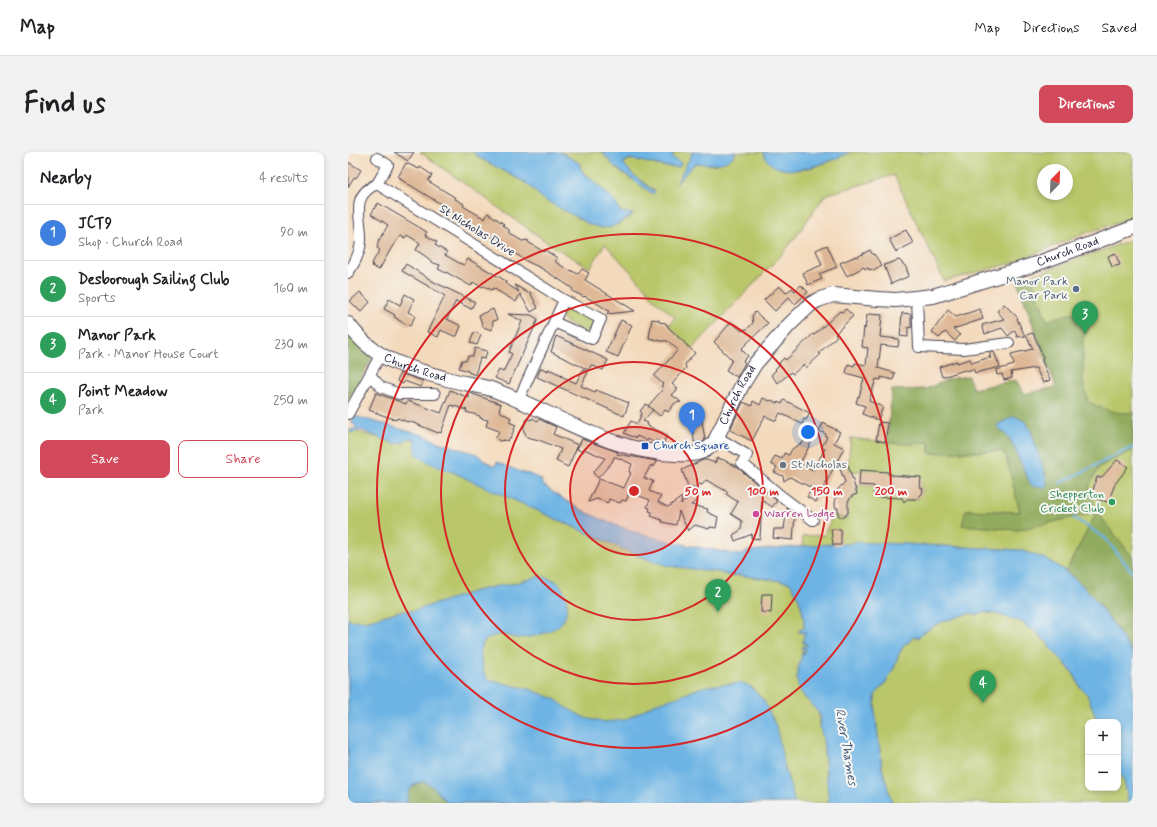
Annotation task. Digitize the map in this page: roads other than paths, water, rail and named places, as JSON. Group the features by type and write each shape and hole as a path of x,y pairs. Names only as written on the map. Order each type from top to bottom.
{"street":[{"path":"348,273 357,258 359,250 361,232 359,208 360,198 369,187 377,184 388,165 376,158"},
{"name":"St Nicholas Drive","path":"377,184 564,300 601,319 592,339 554,322"},
{"name":"Church Road","path":"348,324 370,348 412,368 444,378 491,389 610,442 638,450 667,454 696,454 709,449 717,437 742,385 755,364 788,325 811,304 826,296 833,295 878,300 917,299 933,296 1033,265 1133,228"},
{"path":"917,299 919,347 964,349 1008,344"},
{"path":"518,401 564,300"},
{"path":"348,414 381,354"},
{"path":"370,375 381,387 399,394 435,394"},
{"path":"717,437 747,455 742,463 780,495 814,520"}],"water":[{"path":"473,152 560,152 579,163 581,170 612,198 621,212 633,214 612,227 602,228 591,225 543,199 526,183 478,157"},
{"path":"602,152 674,152 672,157 681,163 679,167 663,166 630,159 623,163 633,175 655,192 653,194 615,167"},
{"path":"693,152 736,152 733,157 718,164 695,163 676,184"},
{"path":"763,152 851,152 817,165 791,170 779,168 769,162"},
{"name":"River Thames","path":"354,416 425,436 438,442 477,454 485,461 495,466 497,462 542,480 541,483 567,502 596,517 626,529 684,545 737,555 748,551 831,544 851,544 852,542 903,544 903,542 905,544 1020,550 1046,559 1081,584 1092,596 1133,654 1133,803 1129,803 1125,784 1121,775 1121,719 1097,719 1087,694 1080,687 1075,676 1065,663 1049,647 1049,644 1034,630 1026,627 1024,623 997,614 983,612 977,615 969,613 939,623 924,632 919,637 912,637 909,643 905,643 886,682 875,695 875,711 882,768 892,803 829,803 823,739 820,727 821,717 803,695 798,685 797,676 802,651 804,651 804,655 806,649 802,649 803,646 807,646 807,644 803,643 804,633 807,633 799,632 800,629 804,629 802,610 796,592 789,582 739,575 731,576 718,572 669,566 639,556 419,457 416,454 415,439 408,438 404,442 395,444 361,430 351,433 350,430 357,428 351,421"},
{"path":"1014,416 1026,422 1031,431 1046,477 1047,484 1045,488 1031,485 1011,441 997,425"},
{"path":"540,576 557,582 564,592 567,610 562,622 558,626 539,635 517,638 500,635 493,636 485,641 481,646 481,656 483,668 488,680 529,689 555,699 585,718 602,722 625,720 654,704 678,697 702,687 743,683 751,687 764,701 776,726 784,765 795,803 448,803 432,787 423,782 418,783 411,788 408,794 407,803 348,803 348,620 366,621 400,611 413,611 475,591 512,584"}],"waterway":[{"path":"1060,483 1133,447"},
{"path":"1074,518 1105,538 1133,573"}],"place":[{"name":"Manor Park Car Park","path":"1076,289"},
{"name":"Manor Park","path":"1085,334"},
{"name":"JCT9","path":"692,435"},
{"name":"Church Square","path":"645,446"},
{"name":"St Nicholas","path":"783,465"},
{"name":"Shepperton Cricket Club","path":"1112,502"},
{"name":"Warren Lodge","path":"756,514"},
{"name":"Desborough Sailing Club","path":"718,612"},
{"name":"Point Meadow","path":"983,703"}]}
